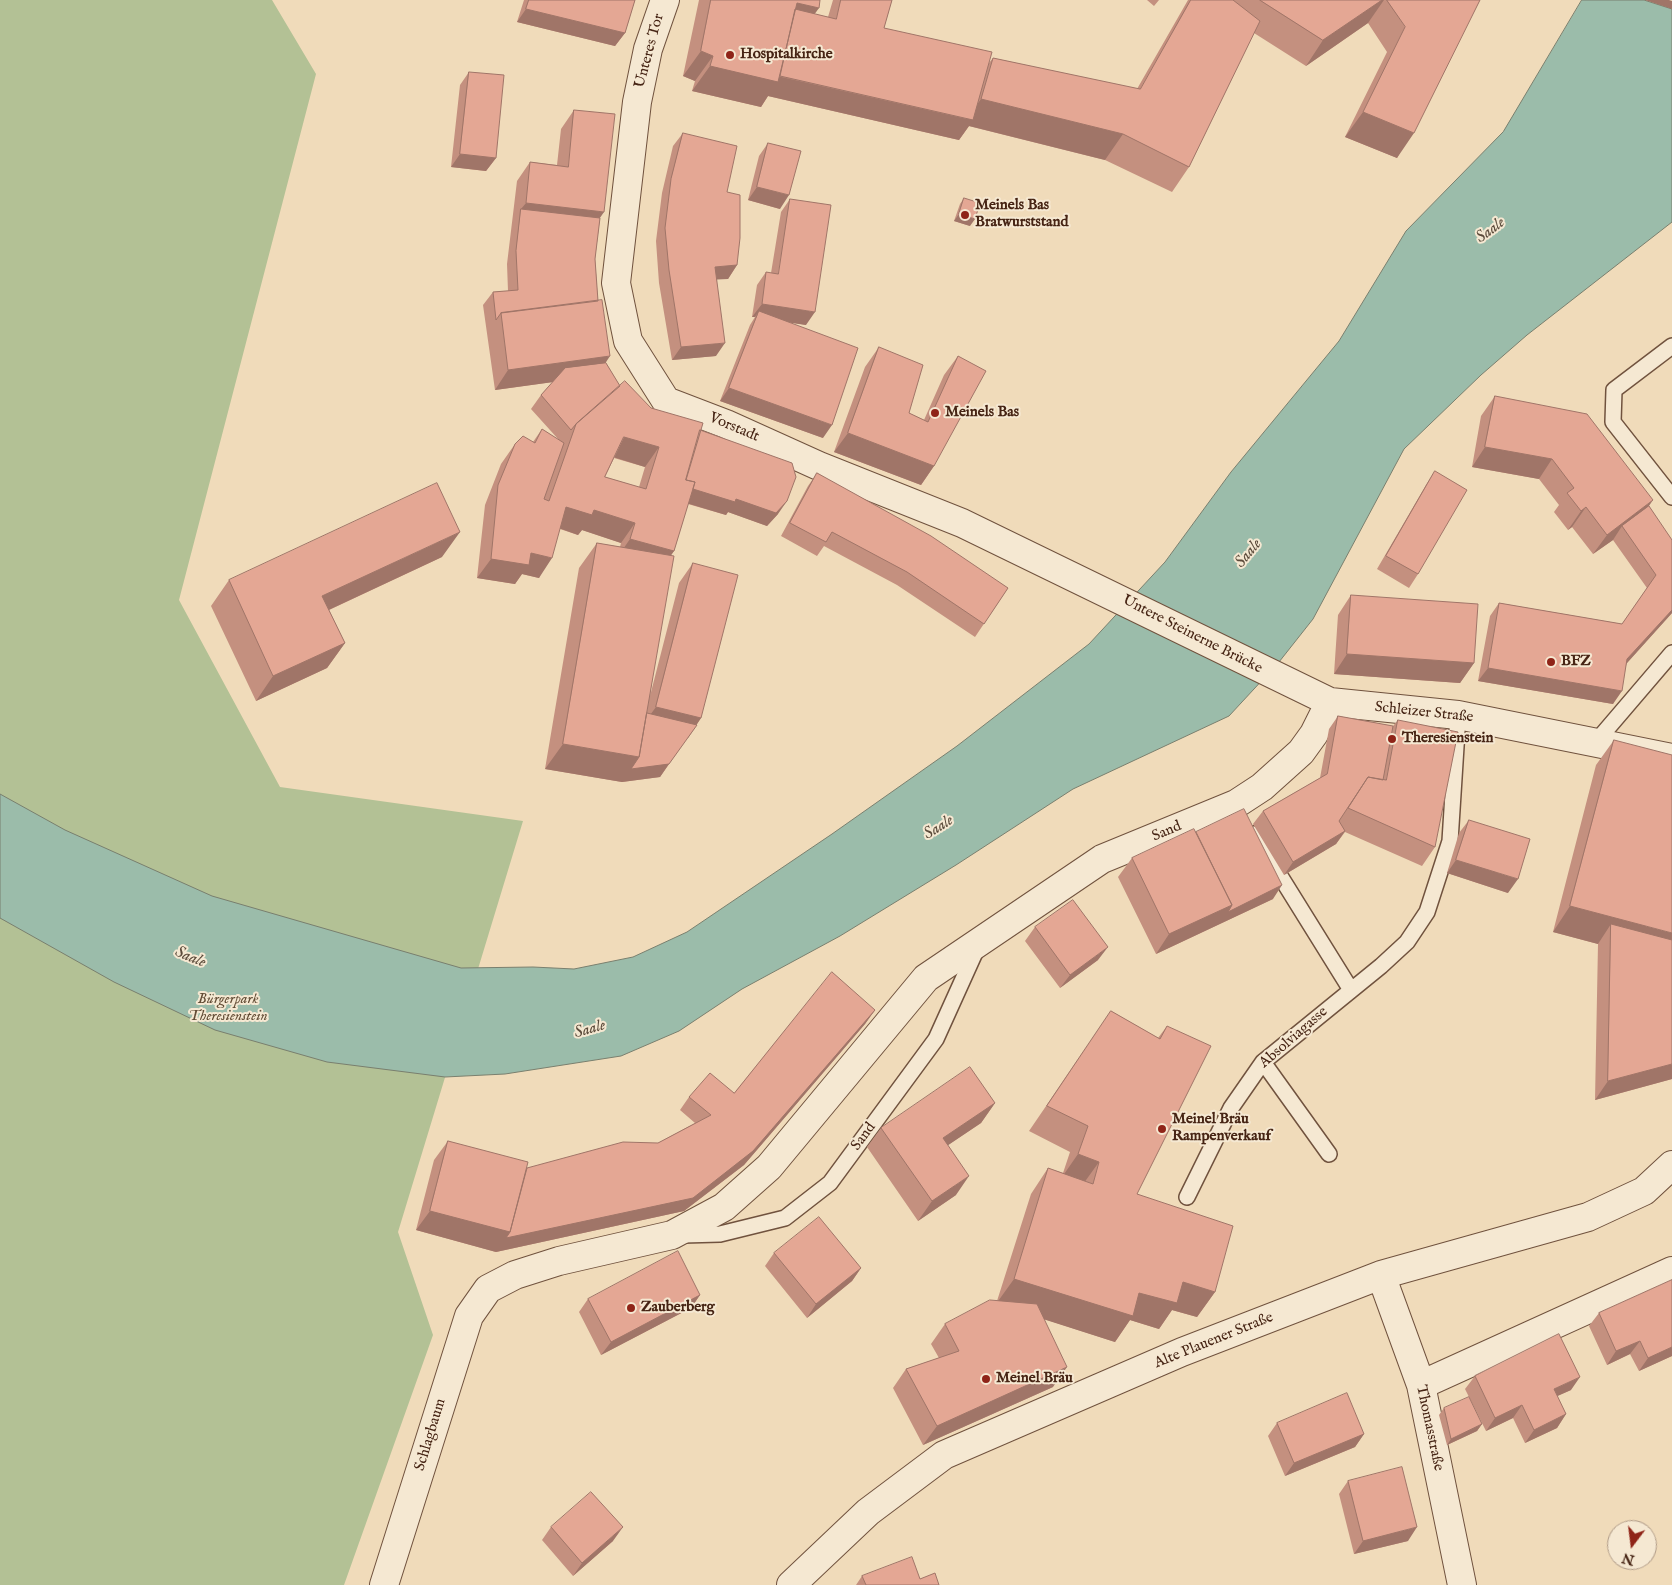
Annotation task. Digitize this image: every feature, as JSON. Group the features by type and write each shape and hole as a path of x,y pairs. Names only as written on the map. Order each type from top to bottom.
{"street":[{"name":"Unteres Tor","path":"637,102 648,49 665,0"},
{"name":"Vorstadt","path":"637,102 616,283 628,341 666,401 726,424 819,466 962,523 1089,583"},
{"name":"Untere Steinerne Brücke","path":"1089,583 1296,687"},
{"name":"Schleizer Straße","path":"1296,687 1330,702 1458,715 1672,758"},
{"name":"Sand","path":"488,1289 515,1275 559,1261 672,1236 724,1207 769,1167 926,978 1102,859 1236,804 1262,787 1301,752 1314,734 1330,702"},
{"name":"Alte Plauener Straße","path":"791,1585 868,1512 944,1455 1182,1352 1381,1274 1588,1217 1644,1191 1672,1165"},
{"path":"1421,1384 1672,1271"},
{"name":"Thomasstraße","path":"1381,1274 1421,1384 1462,1585"},
{"name":"Schlagbaum","path":"384,1585 470,1316 488,1289"}],"lane":[{"path":"1672,346 1614,390 1613,422 1672,497"},
{"path":"1594,742 1672,653"},
{"name":"Absolviagasse","path":"1187,1197 1231,1108 1263,1062 1381,966 1407,942 1427,912 1450,841 1458,715"},
{"path":"1236,804 1351,990"},
{"name":"Sand","path":"672,1236 720,1234 785,1218 830,1183 936,1039 981,940"},
{"path":"1263,1062 1329,1154"}],"green space":[{"name":"Bürgerpark Theresienstein","path":"0,0 272,0 316,74 179,600 280,787 523,821 398,1232 433,1335 344,1585 0,1585"}],"water":[{"name":"Saale","path":"1582,0 1644,0 1672,9 1672,222 1527,335 1481,375 1404,449 1313,619 1279,662 1229,716 1073,789 956,865 840,936 742,989 679,1031 621,1056 505,1074 445,1077 327,1062 215,1030 114,982 0,918 0,794 65,830 212,896 461,968 533,967 574,969 633,957 687,932 832,834 957,746 1089,644 1165,562 1231,472 1339,341 1406,231 1503,132"}],"building":[{"path":"529,0 635,0 625,33 526,9"},
{"name":"Hospitalkirche","path":"711,0 820,0 819,8 797,3 778,82 710,66 713,56 701,51"},
{"path":"841,0 892,0 884,28 992,52 973,120 780,76 795,9 836,19"},
{"path":"1191,0 1233,0 1260,21 1189,167 1123,134 981,99 993,58 1140,89"},
{"path":"1260,0 1382,0 1323,40"},
{"path":"1387,0 1480,0 1414,133 1363,112 1405,27"},
{"path":"469,72 504,75 496,158 460,154"},
{"path":"574,110 615,114 604,212 526,203 530,162 568,167"},
{"path":"683,133 737,146 727,192 740,195 740,238 737,265 715,267 725,343 681,347 669,270 665,228 671,179"},
{"path":"768,143 801,151 789,195 757,187"},
{"path":"964,198 980,203 975,219 959,214"},
{"path":"790,199 831,205 815,312 762,304 766,272 778,274"},
{"path":"521,209 600,218 595,259 598,301 501,313 496,320 493,292 518,290 516,251"},
{"path":"602,300 610,356 508,370 501,313"},
{"path":"759,311 858,348 832,425 729,388"},
{"path":"879,347 923,365 909,413 928,422 958,356 986,371 934,466 848,433"},
{"path":"606,363 620,386 571,430 541,395 565,368"},
{"path":"625,381 651,408 703,423 686,480 695,482 674,551 630,539 635,523 594,510 592,515 566,507 552,558 531,553 529,565 491,559 498,485 515,444 523,436 535,443 542,429 564,443 544,499 549,501 576,424","holes":["624,437 659,447 646,489 605,477"]},
{"path":"1495,396 1587,414 1653,500 1607,535 1586,507 1581,511 1567,493 1574,488 1552,459 1485,447"},
{"path":"700,430 792,463 796,477 787,501 776,513 736,499 735,502 693,489 695,482 686,480"},
{"path":"1435,471 1467,490 1418,574 1386,556"},
{"path":"817,473 931,536 1008,588 984,624 907,572 832,532 826,542 790,523"},
{"path":"437,483 460,532 322,596 345,643 273,676 229,580"},
{"path":"1649,506 1672,540 1672,610 1627,659 1622,691 1488,668 1499,603 1622,624 1656,575 1622,526"},
{"path":"597,543 674,556 639,757 563,744"},
{"path":"693,563 738,575 701,718 656,707"},
{"path":"1351,595 1478,604 1474,663 1347,654"},
{"path":"647,713 697,725 669,764 631,769 639,757"},
{"path":"1338,716 1393,726 1383,780 1368,777 1339,821 1345,831 1293,862 1263,811 1327,774"},
{"path":"1398,720 1458,732 1435,847 1348,808 1368,777 1386,780"},
{"path":"1614,740 1672,755 1672,933 1570,906"},
{"path":"1244,809 1282,885 1228,912 1232,905 1196,832"},
{"path":"1469,820 1530,839 1518,879 1456,860"},
{"path":"1194,829 1232,905 1169,934 1132,858"},
{"path":"1073,900 1108,947 1070,975 1035,927"},
{"path":"1611,924 1672,940 1672,1064 1608,1081"},
{"path":"832,972 875,1010 753,1151 693,1198 506,1238 510,1232 527,1168 623,1142 658,1143 711,1115 689,1097 710,1073 734,1093"},
{"path":"1111,1011 1160,1039 1167,1026 1211,1046 1137,1194 1233,1226 1215,1292 1183,1282 1177,1303 1139,1293 1133,1316 1014,1279 1048,1168 1093,1184 1099,1162 1078,1154 1088,1126 1047,1106"},
{"path":"970,1067 995,1103 943,1138 969,1176 932,1201 881,1128"},
{"path":"448,1141 528,1162 510,1232 430,1211"},
{"path":"819,1217 861,1268 816,1304 774,1253"},
{"path":"678,1251 700,1295 611,1342 588,1299"},
{"path":"1672,1280 1672,1347 1648,1358 1640,1341 1616,1351 1599,1313"},
{"name":"Meinel Bräu","path":"990,1300 1037,1304 1067,1367 937,1426 906,1369 959,1351 945,1324"},
{"path":"1559,1334 1580,1377 1554,1389 1566,1414 1534,1430 1522,1405 1495,1418 1475,1376"},
{"path":"1347,1393 1364,1434 1294,1463 1277,1423"},
{"path":"1469,1397 1482,1424 1451,1439 1444,1408"},
{"path":"1402,1467 1417,1527 1363,1541 1348,1481"},
{"path":"591,1492 623,1527 582,1563 551,1527"},
{"path":"912,1557 920,1579 935,1573 939,1585 866,1585 862,1576"}],"place":[{"name":"Hospitalkirche","path":"730,55"},
{"name":"Meinels Bas Bratwurststand","path":"965,215"},
{"name":"Meinels Bas","path":"935,413"},
{"name":"BFZ","path":"1551,662"},
{"name":"Theresienstein","path":"1392,739"},
{"name":"Meinel Bräu Rampenverkauf","path":"1162,1129"},
{"name":"Zauberberg","path":"631,1308"},
{"name":"Meinel Bräu","path":"986,1379"}]}
